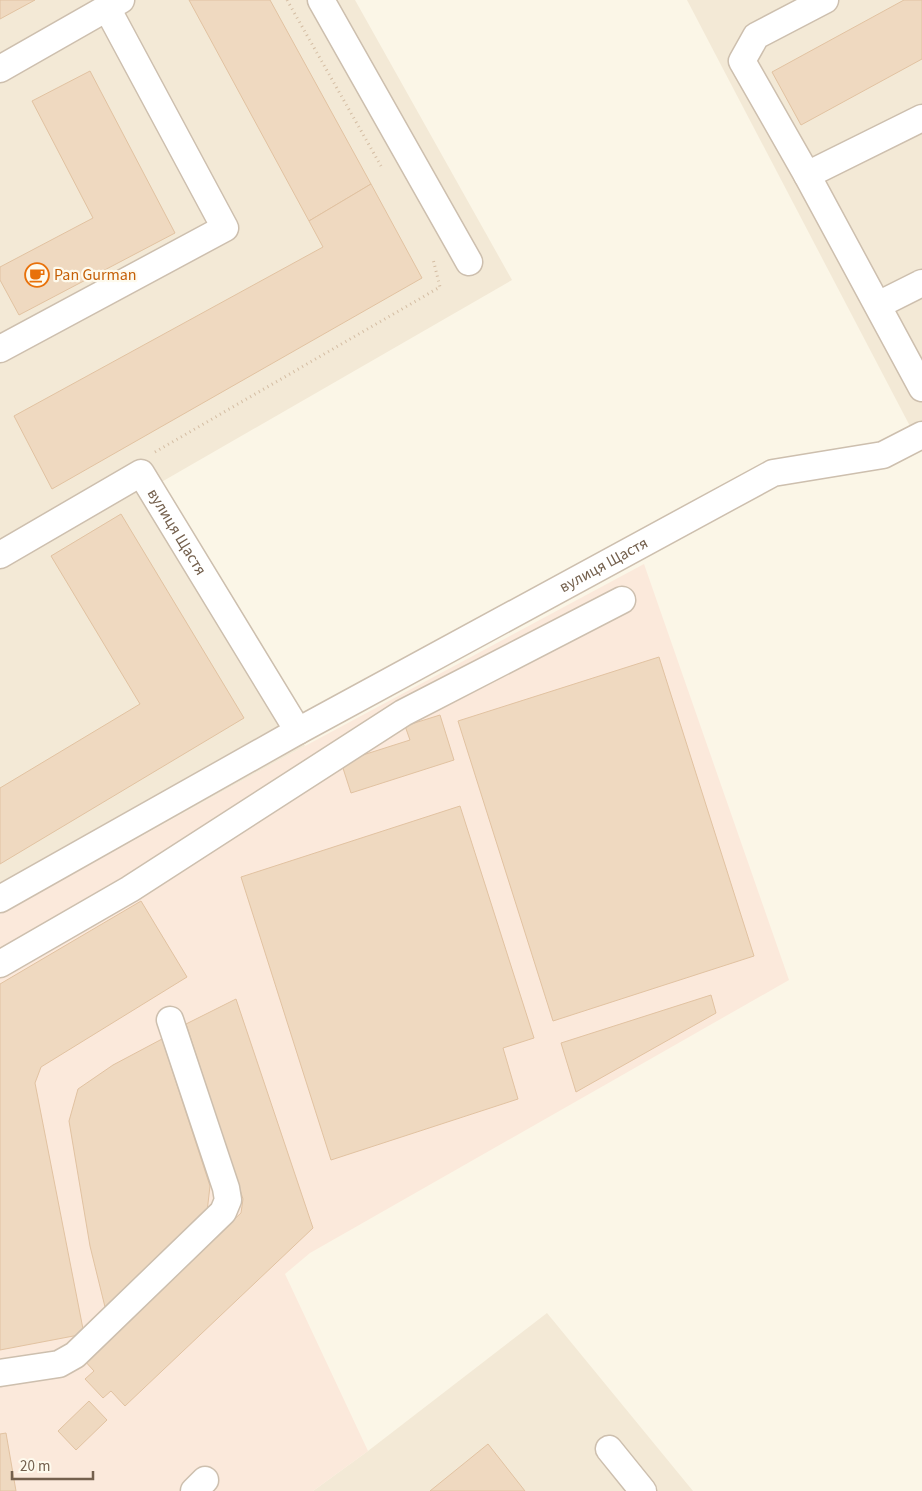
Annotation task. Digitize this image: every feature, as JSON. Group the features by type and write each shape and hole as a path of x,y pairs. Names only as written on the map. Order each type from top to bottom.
{"street":[{"path":"321,0 469,262"},
{"path":"825,0 756,36 742,60 807,175 922,388"},
{"path":"0,69 114,4 225,228 0,349"},
{"path":"807,175 922,118"},
{"path":"878,305 922,283"},
{"name":"вулиця Щастя","path":"0,899 298,731 773,472 884,455 922,436"},
{"name":"вулиця Щастя","path":"1,549 141,473 298,731"},
{"path":"0,964 130,889 403,713 622,600"},
{"path":"0,1373 59,1364 75,1355 223,1212 228,1200 226,1188 170,1020"},
{"path":"609,1449 643,1491"}],"path":[{"path":"287,0 386,174"},
{"path":"141,473 153,453 440,287 435,261 430,252"}],"shaded area":[{"path":"0,0 355,0 512,280 158,484 292,718 305,746 0,914"},
{"path":"687,0 922,0 922,425 912,430"},
{"path":"644,564 789,980 310,1253 285,1274 368,1451 313,1491 0,1491 0,914 305,746"},
{"path":"547,1313 693,1491 313,1491 368,1451"}],"building":[{"path":"0,0 35,0 0,19"},
{"path":"189,0 270,0 371,184 309,221"},
{"path":"904,0 922,0 922,59 801,125 772,72"},
{"path":"90,71 175,233 19,315 0,280 0,267 93,218 32,101"},
{"path":"371,184 422,278 52,489 14,416 323,247 309,221"},
{"path":"121,514 244,718 0,864 0,788 140,704 51,556"},
{"path":"659,657 754,956 553,1021 458,721"},
{"path":"440,715 454,760 351,793 341,762 410,740 405,726"},
{"path":"460,806 534,1038 503,1048 518,1099 331,1160 241,877"},
{"path":"141,901 187,977 41,1067 35,1083 84,1334 0,1350 0,984"},
{"path":"711,995 716,1013 576,1092 561,1043"},
{"path":"236,999 313,1228 125,1406 111,1391 103,1398 85,1379 94,1371 83,1359 241,1213 243,1199 186,1024"},
{"path":"162,1039 210,1186 207,1212 106,1311 90,1246 69,1121 78,1089 113,1065"},
{"path":"89,1401 107,1420 76,1450 58,1431"},
{"path":"6,1433 16,1491 0,1491 0,1434"},
{"path":"488,1444 525,1491 430,1491"}],"place":[{"name":"Pan Gurman","path":"37,275"}]}
